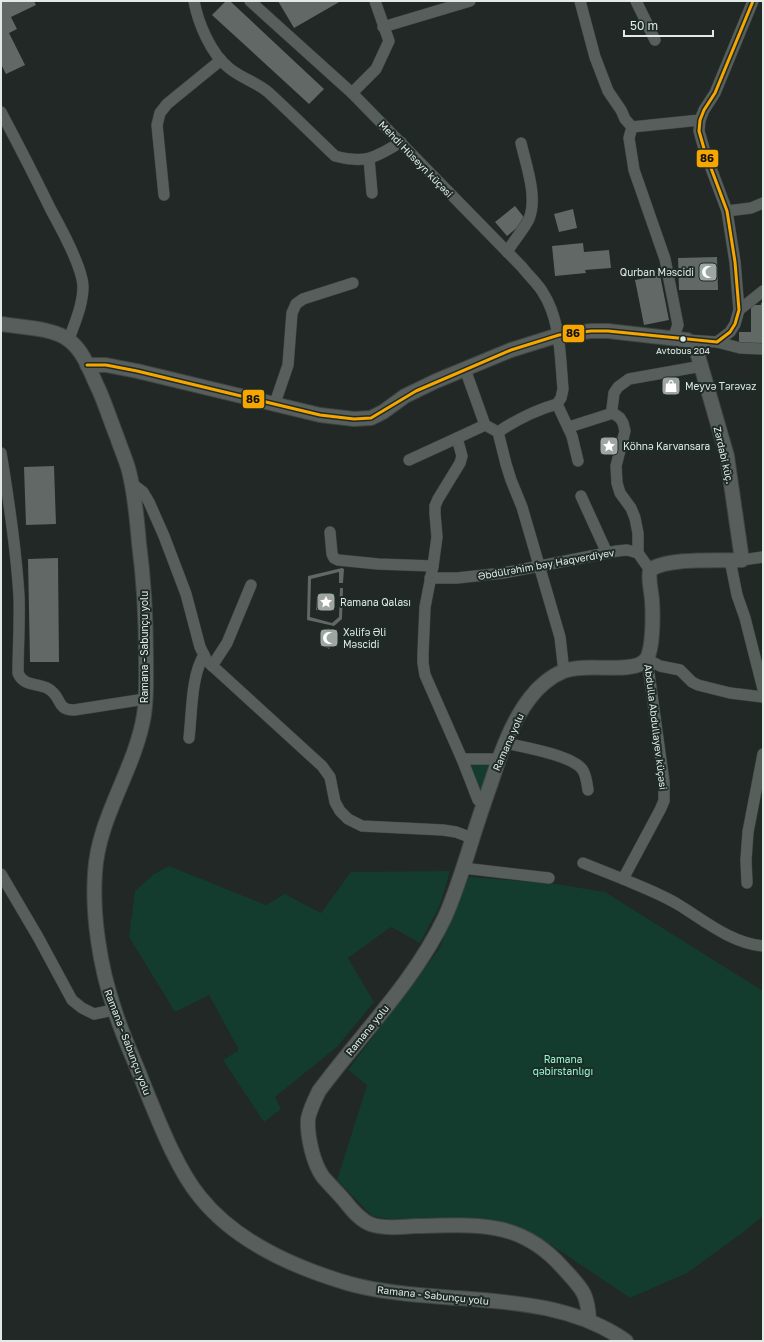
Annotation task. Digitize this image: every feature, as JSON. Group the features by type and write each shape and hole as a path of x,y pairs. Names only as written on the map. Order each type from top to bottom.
{"street":[{"path":"194,1 205,35 221,60 229,68 264,89 335,156 346,159 369,159 380,155 401,142"},
{"name":"Mehdi Hüseyn küçəsi","path":"250,1 352,93 507,252 542,291 551,308 559,335 563,389 561,398 557,404"},
{"path":"352,93 376,69 389,41 375,1"},
{"path":"383,27 470,1"},
{"path":"580,1 594,57 608,91 621,110 625,119 632,127"},
{"path":"636,1 655,40"},
{"path":"717,342 730,332 735,324 739,310 735,262 727,211 699,132 700,120 704,110 715,93 753,1"},
{"path":"164,195 157,125 160,113 167,104 221,60"},
{"path":"1,112 67,239 80,271 83,284 82,298 78,315 68,339"},
{"path":"632,127 700,120"},
{"path":"632,127 629,138 634,170 665,259 680,339"},
{"path":"507,252 529,218 532,204 531,184 521,143"},
{"path":"369,159 372,193"},
{"path":"727,211 751,208 763,203"},
{"path":"274,403 288,365 292,313 296,304 303,298 353,283"},
{"path":"739,310 754,300 763,291"},
{"name":"Ramana - Sabunçu yolu","path":"1,324 51,332 68,339 81,354 102,399 124,456 131,483 136,510 146,626 145,699 139,737 134,755 104,828 98,849 95,873 96,917 103,970 114,1010 154,1110 180,1166 198,1195 218,1218 245,1239 277,1256 309,1270 348,1283 402,1293 524,1304 546,1308 589,1321 611,1331 626,1341"},
{"path":"87,365 106,365 137,371 320,415 354,419 371,418 376,416 405,396 465,369 511,350 559,335 591,331 608,331 717,342 740,348 763,349"},
{"name":"Zərdabi küç.","path":"680,339 693,345 697,352 727,456 736,560 737,595 747,626 763,689"},
{"path":"702,366 629,379 618,387 614,393 613,413 620,418 625,431 616,466 617,483 620,494 631,508 635,518 638,533 638,553 650,570 660,564 674,562 736,560 763,557"},
{"path":"465,369 486,425 498,432 508,469 522,507 560,637 564,672"},
{"path":"498,432 512,423 544,407 557,404 569,427 576,448 578,461"},
{"path":"569,427 613,413"},
{"path":"409,460 486,425"},
{"path":"457,438 462,456 460,463 438,499 436,506 436,537 433,566 425,606 423,663 425,675 462,759 478,800 484,804"},
{"path":"1,454 17,565 19,599 18,673 20,677 23,682 46,688 53,692 58,697 61,706 66,710 145,699"},
{"path":"131,483 142,492 149,502 164,536 186,594 200,647 204,655 212,666 322,766 330,777 335,802 340,811 348,819 362,826 443,830 456,832 472,838"},
{"path":"581,496 608,553"},
{"path":"330,532 332,554 334,558 338,560 378,564 433,566"},
{"name":"Əbdülrəhim bəy Haqverdiyev","path":"430,578 457,578 488,575 617,551 627,550 638,553"},
{"name":"Abdulla Abdullayev küçəsi","path":"623,879 664,802 664,782 647,659 651,634 652,600 649,575 650,570"},
{"path":"212,666 227,643 251,585"},
{"path":"189,738 195,677 198,664 204,655"},
{"path":"647,659 660,666 680,670 692,682 698,685 730,693 763,697"},
{"name":"Ramana yolu","path":"589,1321 587,1300 583,1291 555,1259 543,1248 525,1237 510,1231 489,1226 469,1225 396,1227 371,1224 360,1218 322,1176 310,1145 308,1118 319,1091 397,994 419,963 445,917 463,868 498,759 515,722 530,698 550,679 564,672 587,668 630,667 640,664 647,659"},
{"path":"505,743 556,755 576,763 583,770 588,790"},
{"path":"747,883 746,860 748,832 763,754"},
{"path":"462,759 498,759"},
{"path":"583,862 642,887 677,904 729,936 746,943 763,946"},
{"path":"463,868 549,878"},
{"path":"1,874 72,1000 82,1008 94,1014 114,1010"}],"green space":[{"path":"469,763 492,764 483,790 478,790"},
{"path":"169,866 266,905 285,894 321,913 351,872 450,871 440,905 420,943 391,927 348,958 374,1002 337,1047 275,1097 281,1109 264,1122 223,1060 239,1050 209,995 175,1012 129,937 135,891 154,874"},
{"name":"Ramana qəbirstanlığı","path":"469,877 550,883 605,892 763,991 763,1216 687,1273 630,1298 538,1236 516,1227 453,1219 396,1220 372,1216 337,1180 367,1085 348,1070 439,949"}],"building":[{"path":"1,1 34,1 36,5 11,17 17,29 9,33 25,65 6,74 1,64"},
{"path":"226,1 230,1 324,89 309,104 212,15"},
{"path":"278,1 341,1 294,28"},
{"path":"515,206 526,220 507,236 495,222"},
{"path":"573,209 577,228 559,232 554,214"},
{"path":"583,243 584,252 609,250 611,268 585,270 586,273 555,276 552,246"},
{"path":"717,257 718,290 679,290 678,258"},
{"path":"660,275 669,320 644,325 635,280"},
{"path":"761,303 763,303 763,344 739,344 739,332 751,332 751,305 761,305"},
{"path":"54,466 56,524 26,525 24,467"},
{"path":"58,558 59,662 30,662 28,559"},
{"path":"342,568 344,569 343,583 339,583 339,572 311,579 310,617 332,623 339,617 340,588 343,588 342,619 334,626 307,620 308,576"},
{"path":"317,595 335,596 334,611 316,610"},
{"path":"328,628 337,633 329,649 320,644"}],"transit line":[{"name":"86","path":"87,365 106,365 137,371 320,415 354,419 371,418 416,391 511,350 559,335 591,331 608,331 717,342 730,332 735,324 739,310 735,262 727,211 705,152 699,131 700,120 704,110 715,93 753,1"}],"place":[{"name":"Qurban Məscidi","path":"708,272"},
{"name":"Avtobus 204","path":"683,339"},
{"name":"Meyvə Tərəvəz","path":"671,386"},
{"name":"Köhnə Karvansara","path":"609,446"},
{"name":"Ramana Qalası","path":"326,602"},
{"name":"Xəlifə Əli Məscidi","path":"329,638"}]}
